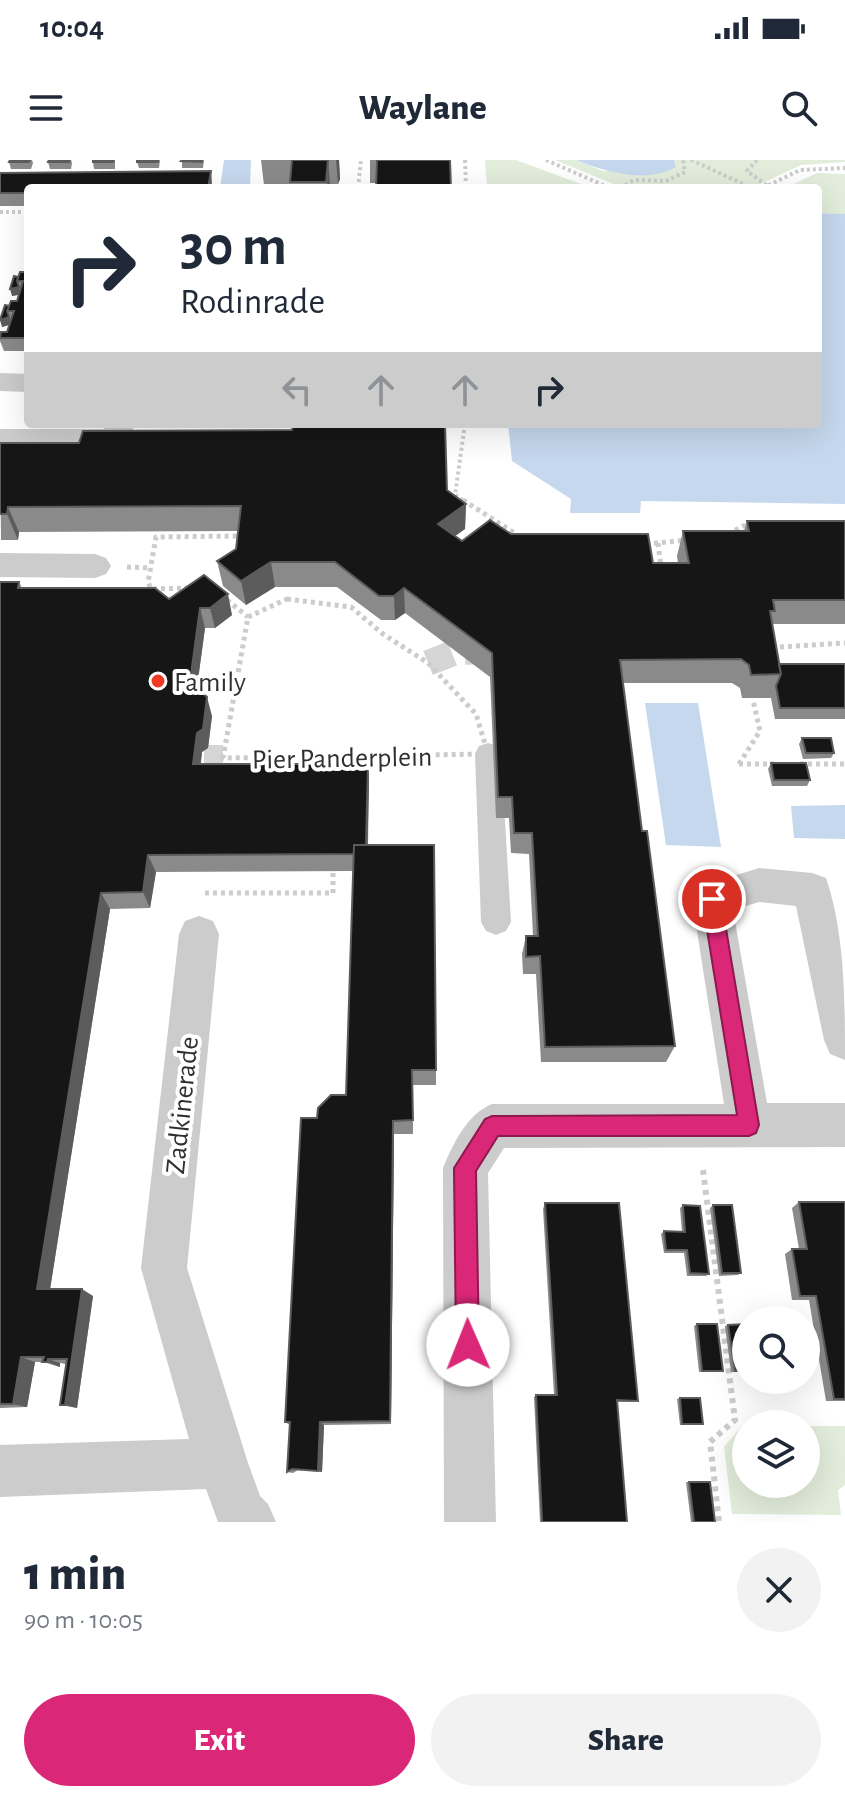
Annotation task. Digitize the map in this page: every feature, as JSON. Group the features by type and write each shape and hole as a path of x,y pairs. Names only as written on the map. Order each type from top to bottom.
{"street":[{"path":"0,382 24,383"},
{"path":"0,439 116,439 119,428"},
{"path":"0,565 95,566"},
{"path":"488,754 496,922"},
{"path":"749,1125 712,899 759,885 812,890 845,1040"},
{"name":"Zadkinerade","path":"199,934 164,1268 222,1463 240,1513 250,1522"},
{"path":"470,1522 465,1168 492,1126 845,1125"},
{"path":"0,1471 222,1463"}],"path":[{"path":"358,184 361,160"},
{"path":"465,160 466,184"},
{"path":"546,160 601,184"},
{"path":"627,184 634,180 666,181 685,172 683,160"},
{"path":"691,160 743,184"},
{"path":"757,160 747,171 762,184"},
{"path":"771,184 800,170 845,168"},
{"path":"0,212 24,212"},
{"path":"464,428 455,495 526,540"},
{"path":"483,530 495,521"},
{"path":"723,537 743,526 757,526"},
{"path":"196,588 151,589 148,582 156,537 237,536"},
{"path":"637,545 697,540"},
{"path":"658,543 662,573"},
{"path":"223,597 248,617 287,599 351,607 428,663 476,714 488,754"},
{"path":"367,620 373,614"},
{"name":"Pier Panderplein","path":"248,617 223,758 488,754"},
{"path":"780,647 845,643"},
{"path":"753,700 760,731 739,764 845,764"},
{"path":"339,758 339,770"},
{"path":"199,934 200,893 333,893 333,871"},
{"path":"697,1126 735,1420 710,1442 719,1522"}],"green space":[{"path":"485,160 516,160 581,184 487,184"},
{"path":"555,160 576,160 603,171 676,167 674,160 845,160 801,165 761,184 613,184"},
{"path":"817,173 845,174 845,214 822,213 822,184 794,184"},
{"path":"820,1426 845,1426 845,1485 838,1490 841,1515 732,1514 724,1447 732,1438 732,1498 820,1498"}],"water":[{"path":"224,160 251,160 250,184 221,184"},
{"path":"576,160 674,160 676,167 652,175 639,175 600,169"},
{"path":"822,213 845,214 845,504 641,501 640,513 570,513 571,499 512,461 508,428 822,428"},
{"path":"645,703 698,703 721,847 666,845"},
{"path":"845,805 845,839 794,838 791,806"}],"building":[{"path":"49,160 70,160 48,162"},
{"path":"93,160 114,160 93,162"},
{"path":"158,160 158,162 137,162"},
{"path":"292,160 328,160 326,182 290,182"},
{"path":"377,160 450,160 451,184 376,184"},
{"path":"211,171 209,184 24,184 24,193 0,193 0,173"},
{"path":"20,272 24,272 24,338 0,338 1,332 7,332 14,311 7,311 11,301 17,301 23,281 17,281"},
{"path":"14,276 18,277 19,287 10,289"},
{"path":"5,305 9,306 9,317 0,320"},
{"path":"445,428 447,490 466,504 438,524 462,541 490,520 511,534 648,534 653,563 689,563 683,531 749,531 747,521 845,521 845,600 773,600 775,611 770,611 781,674 751,675 749,665 741,659 620,660 642,831 647,831 675,1046 545,1047 540,956 526,957 526,936 538,936 532,833 514,833 512,797 498,797 492,653 404,588 394,596 379,596 335,562 271,562 241,581 217,561 236,549 241,506 8,507 7,514 0,514 0,443 79,443 83,431"},
{"path":"204,575 228,594 210,608 200,608 190,682 207,697 203,729 197,733 193,764 368,764 366,845 354,845 354,854 148,855 143,892 101,893 37,1289 82,1289 65,1405 60,1405 67,1359 42,1362 44,1357 21,1357 13,1404 0,1404 0,582 19,582 18,588 155,588 169,599"},
{"path":"779,664 845,664 845,708 780,708 776,686 781,674"},
{"path":"802,738 831,738 834,753 806,753"},
{"path":"771,763 806,763 810,780 774,780"},
{"path":"354,845 434,845 436,1070 412,1070 413,1120 393,1121 390,1421 320,1422 318,1471 292,1469 287,1472 290,1422 285,1422 301,1118 317,1118 318,1108 331,1095 346,1095"},
{"path":"799,1202 845,1202 845,1399 834,1399 816,1296 800,1296 792,1249 807,1249"},
{"path":"545,1203 619,1203 638,1401 617,1400 627,1522 542,1522 536,1395 557,1395"},
{"path":"683,1205 700,1206 709,1274 690,1273 687,1250 666,1250 664,1231 685,1232"},
{"path":"713,1205 732,1205 741,1273 722,1273"},
{"path":"697,1324 717,1324 723,1371 702,1371"},
{"path":"728,1325 732,1325 732,1351"},
{"path":"680,1398 700,1398 703,1424 682,1424"},
{"path":"689,1482 710,1482 715,1522 694,1522"}],"tunnel":[{"path":"428,663 456,652 492,651"},
{"path":"165,758 223,758"}],"place":[{"name":"Family","path":"158,681"}],"route":[{"path":"468,1345 465,1168 492,1126 749,1125 712,899"}]}
